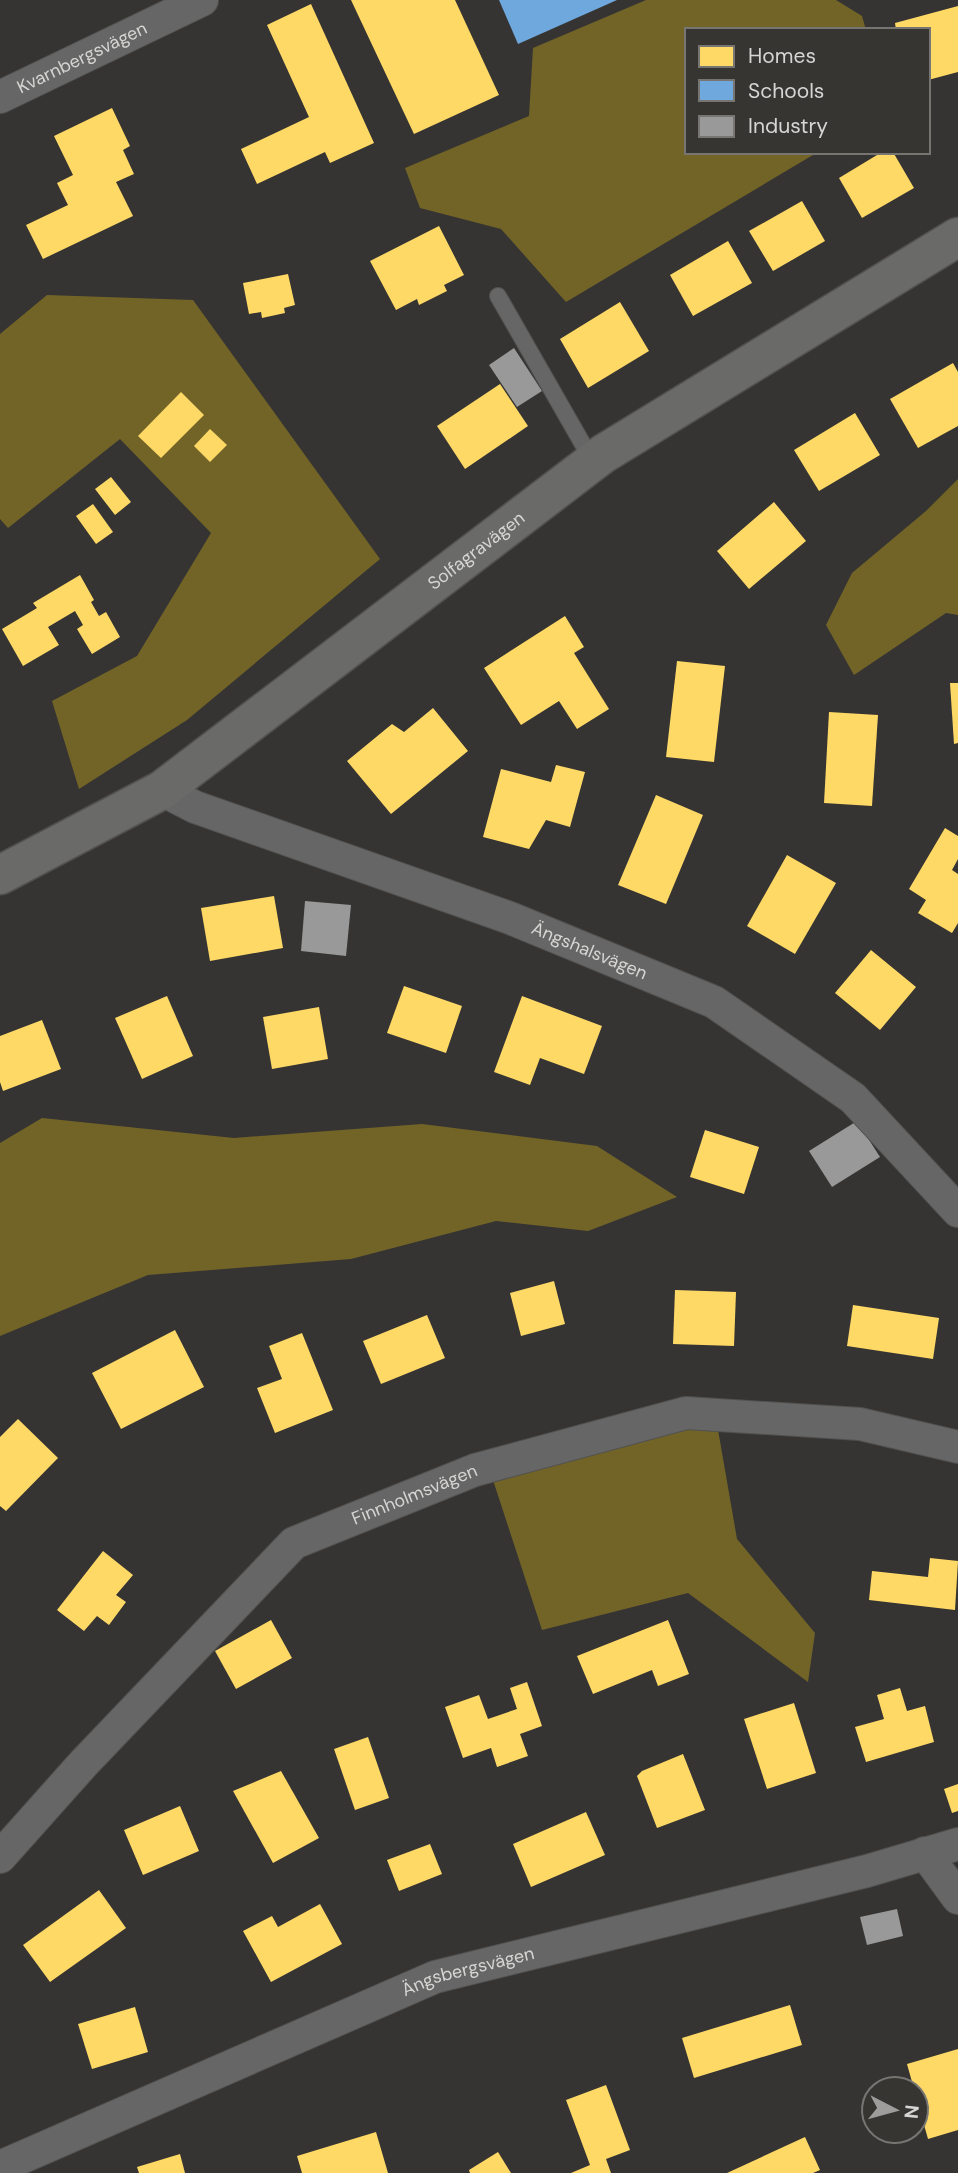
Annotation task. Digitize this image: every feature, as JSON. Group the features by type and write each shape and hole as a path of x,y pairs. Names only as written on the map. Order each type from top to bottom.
{"street":[{"name":"Kvarnbergsvägen","path":"0,97 202,0"},
{"name":"Solfagravägen","path":"0,875 162,790 593,462 958,237"},
{"name":"Ängshalsvägen","path":"162,790 195,807 510,918 714,1002 853,1098 958,1211"},
{"name":"Finnholmsvägen","path":"0,1857 83,1764 294,1543 475,1469 686,1413 860,1424 958,1447"},
{"name":"Ängsbergsvägen","path":"0,2167 435,1977 867,1871 958,1844"},
{"path":"925,1853 958,1898"}],"lane":[{"path":"498,296 593,462"}],"shaded area":[{"path":"646,0 836,0 862,16 865,28 685,28 685,154 815,154 566,302 501,229 420,208 405,168 529,116 533,48"},
{"path":"47,295 193,300 380,559 187,720 79,789 52,701 137,656 211,533 120,439 8,528 0,519 0,334"},
{"path":"958,479 958,615 946,613 854,675 826,625 852,573 926,511"},
{"path":"42,1118 234,1138 422,1124 597,1146 677,1197 588,1231 496,1221 351,1259 148,1275 0,1336 0,1143"},
{"path":"717,1424 737,1539 815,1633 808,1682 688,1593 542,1630 492,1477 622,1436"}],"building: Homes":[{"path":"351,0 455,0 499,95 414,134"},
{"path":"311,4 374,143 330,163 325,152 257,184 241,149 309,117 267,25"},
{"path":"958,6 958,72 930,79 930,28 896,28 895,23"},
{"path":"112,108 130,146 123,150 134,174 116,182 133,216 43,259 26,225 68,205 57,183 73,175 54,136"},
{"path":"879,154 894,154 914,188 862,218 839,178"},
{"path":"802,201 825,241 773,271 749,231"},
{"path":"439,226 464,275 444,285 447,291 419,305 417,299 396,310 370,261"},
{"path":"728,241 752,283 693,316 670,275"},
{"path":"288,274 295,305 284,308 285,313 262,318 261,312 249,314 243,283"},
{"path":"620,302 649,351 588,388 560,339"},
{"path":"953,363 958,372 958,426 918,448 890,399"},
{"path":"500,384 528,426 465,469 437,426"},
{"path":"181,392 204,415 161,458 138,436"},
{"path":"855,413 880,455 819,491 794,450"},
{"path":"210,429 227,445 210,462 194,446"},
{"path":"111,477 131,502 115,515 95,489"},
{"path":"774,502 806,541 749,589 717,551"},
{"path":"93,504 113,532 96,544 76,516"},
{"path":"80,575 94,600 91,602 99,616 106,612 120,637 92,654 77,629 83,625 75,611 48,627 59,645 23,666 2,629 37,608 33,603"},
{"path":"565,616 584,647 574,653 609,709 577,729 559,701 521,725 484,668"},
{"path":"677,661 725,666 714,762 666,757"},
{"path":"950,683 958,683 958,743 954,744"},
{"path":"433,708 468,751 391,814 347,761 392,724 404,732"},
{"path":"829,712 878,715 872,806 824,803"},
{"path":"556,765 585,772 570,827 546,820 529,849 483,837 501,769 551,782"},
{"path":"656,795 703,815 666,904 618,885"},
{"path":"945,828 958,836 958,859 952,870 958,874 958,923 952,933 918,913 926,900 909,889"},
{"path":"787,855 836,883 795,954 747,926"},
{"path":"274,896 283,948 210,961 201,908"},
{"path":"871,950 916,987 880,1030 835,993"},
{"path":"404,986 462,1006 446,1053 387,1033"},
{"path":"167,996 193,1056 142,1079 115,1018"},
{"path":"522,996 602,1026 584,1074 540,1058 530,1085 494,1072"},
{"path":"319,1007 328,1059 272,1069 263,1017"},
{"path":"42,1020 61,1069 3,1091 0,1082 0,1036"},
{"path":"705,1130 759,1147 744,1194 690,1177"},
{"path":"554,1281 565,1324 521,1336 510,1293"},
{"path":"675,1290 736,1292 734,1346 673,1344"},
{"path":"853,1305 939,1318 933,1359 847,1346"},
{"path":"427,1315 445,1358 381,1384 363,1341"},
{"path":"175,1330 204,1387 121,1429 92,1373"},
{"path":"302,1333 333,1410 275,1433 257,1388 282,1379 269,1346"},
{"path":"18,1419 58,1458 6,1511 0,1506 0,1437"},
{"path":"103,1551 133,1575 116,1595 126,1602 109,1625 97,1616 84,1631 57,1610"},
{"path":"930,1558 958,1561 955,1610 869,1600 872,1571 928,1577"},
{"path":"271,1620 292,1658 236,1689 215,1651"},
{"path":"668,1620 689,1674 658,1686 652,1670 593,1694 577,1656"},
{"path":"527,1682 542,1726 520,1734 528,1756 497,1767 491,1748 463,1758 445,1707 479,1695 488,1719 517,1709 510,1688"},
{"path":"900,1688 907,1711 925,1706 934,1742 866,1762 855,1727 884,1719 877,1695"},
{"path":"794,1703 816,1773 767,1789 744,1719"},
{"path":"368,1737 389,1798 355,1810 334,1749"},
{"path":"683,1754 705,1810 657,1828 637,1776 642,1771"},
{"path":"281,1771 319,1838 273,1863 233,1791"},
{"path":"958,1784 958,1811 952,1813 944,1789"},
{"path":"180,1806 199,1851 143,1875 124,1830"},
{"path":"586,1812 605,1855 531,1887 513,1844"},
{"path":"430,1844 442,1874 399,1891 387,1860"},
{"path":"99,1890 126,1928 50,1982 23,1945"},
{"path":"320,1904 342,1944 271,1982 243,1931 272,1916 278,1927"},
{"path":"790,2005 802,2045 694,2078 682,2038"},
{"path":"135,2007 148,2052 92,2069 78,2024"},
{"path":"958,2049 958,2130 930,2138 930,2075 910,2075 907,2064"},
{"path":"606,2085 630,2150 606,2159 611,2173 571,2173 590,2165 566,2100"},
{"path":"376,2132 388,2173 302,2173 297,2156"},
{"path":"805,2137 820,2170 813,2173 727,2173"},
{"path":"498,2152 511,2173 470,2173 469,2170"},
{"path":"180,2154 185,2173 139,2173 137,2167"}],"building: Schools":[{"path":"499,0 617,0 518,44"}],"building: Industry":[{"path":"514,348 542,391 517,407 489,365"},
{"path":"305,901 351,905 346,956 301,951"},
{"path":"857,1121 880,1157 832,1187 809,1151"},
{"path":"897,1909 903,1936 867,1945 860,1917"}]}
